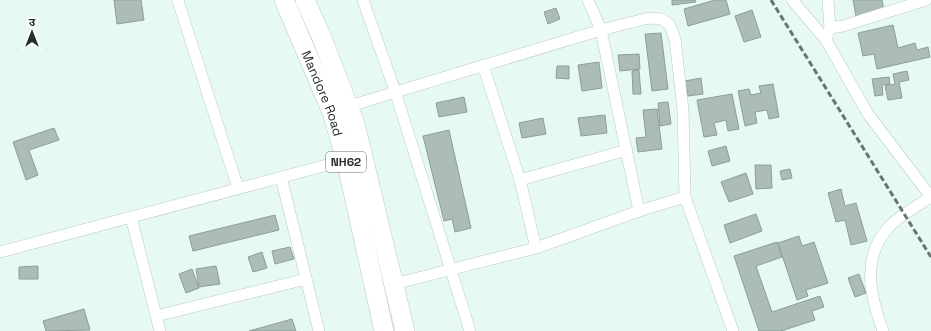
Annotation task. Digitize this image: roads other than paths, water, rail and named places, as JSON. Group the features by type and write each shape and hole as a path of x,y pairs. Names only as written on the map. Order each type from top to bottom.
{"highway":[{"name":"Mandore Road","path":"284,0 341,109 357,131 405,331"},
{"name":"Mandore Road","path":"305,0 341,109 346,160 384,331"}],"street":[{"path":"364,0 395,91 470,331"},
{"path":"792,0 826,40 868,114 931,197 889,226 878,241 871,257 870,283 883,331"},
{"path":"826,40 830,28 828,0"},
{"path":"830,28 843,26 926,0"},
{"path":"178,1 238,188"},
{"path":"592,1 601,30 639,211"},
{"path":"341,109 395,91 601,30 649,18 662,19 670,25 675,39 682,110 685,197 733,331"},
{"path":"483,65 520,180 536,248"},
{"path":"520,180 627,150"},
{"path":"0,252 346,160"},
{"path":"281,177 319,331"},
{"path":"394,284 536,248 639,211 685,197"},
{"path":"131,217 160,331"},
{"path":"156,316 306,279"}],"railway":[{"path":"771,0 931,257"}]}
